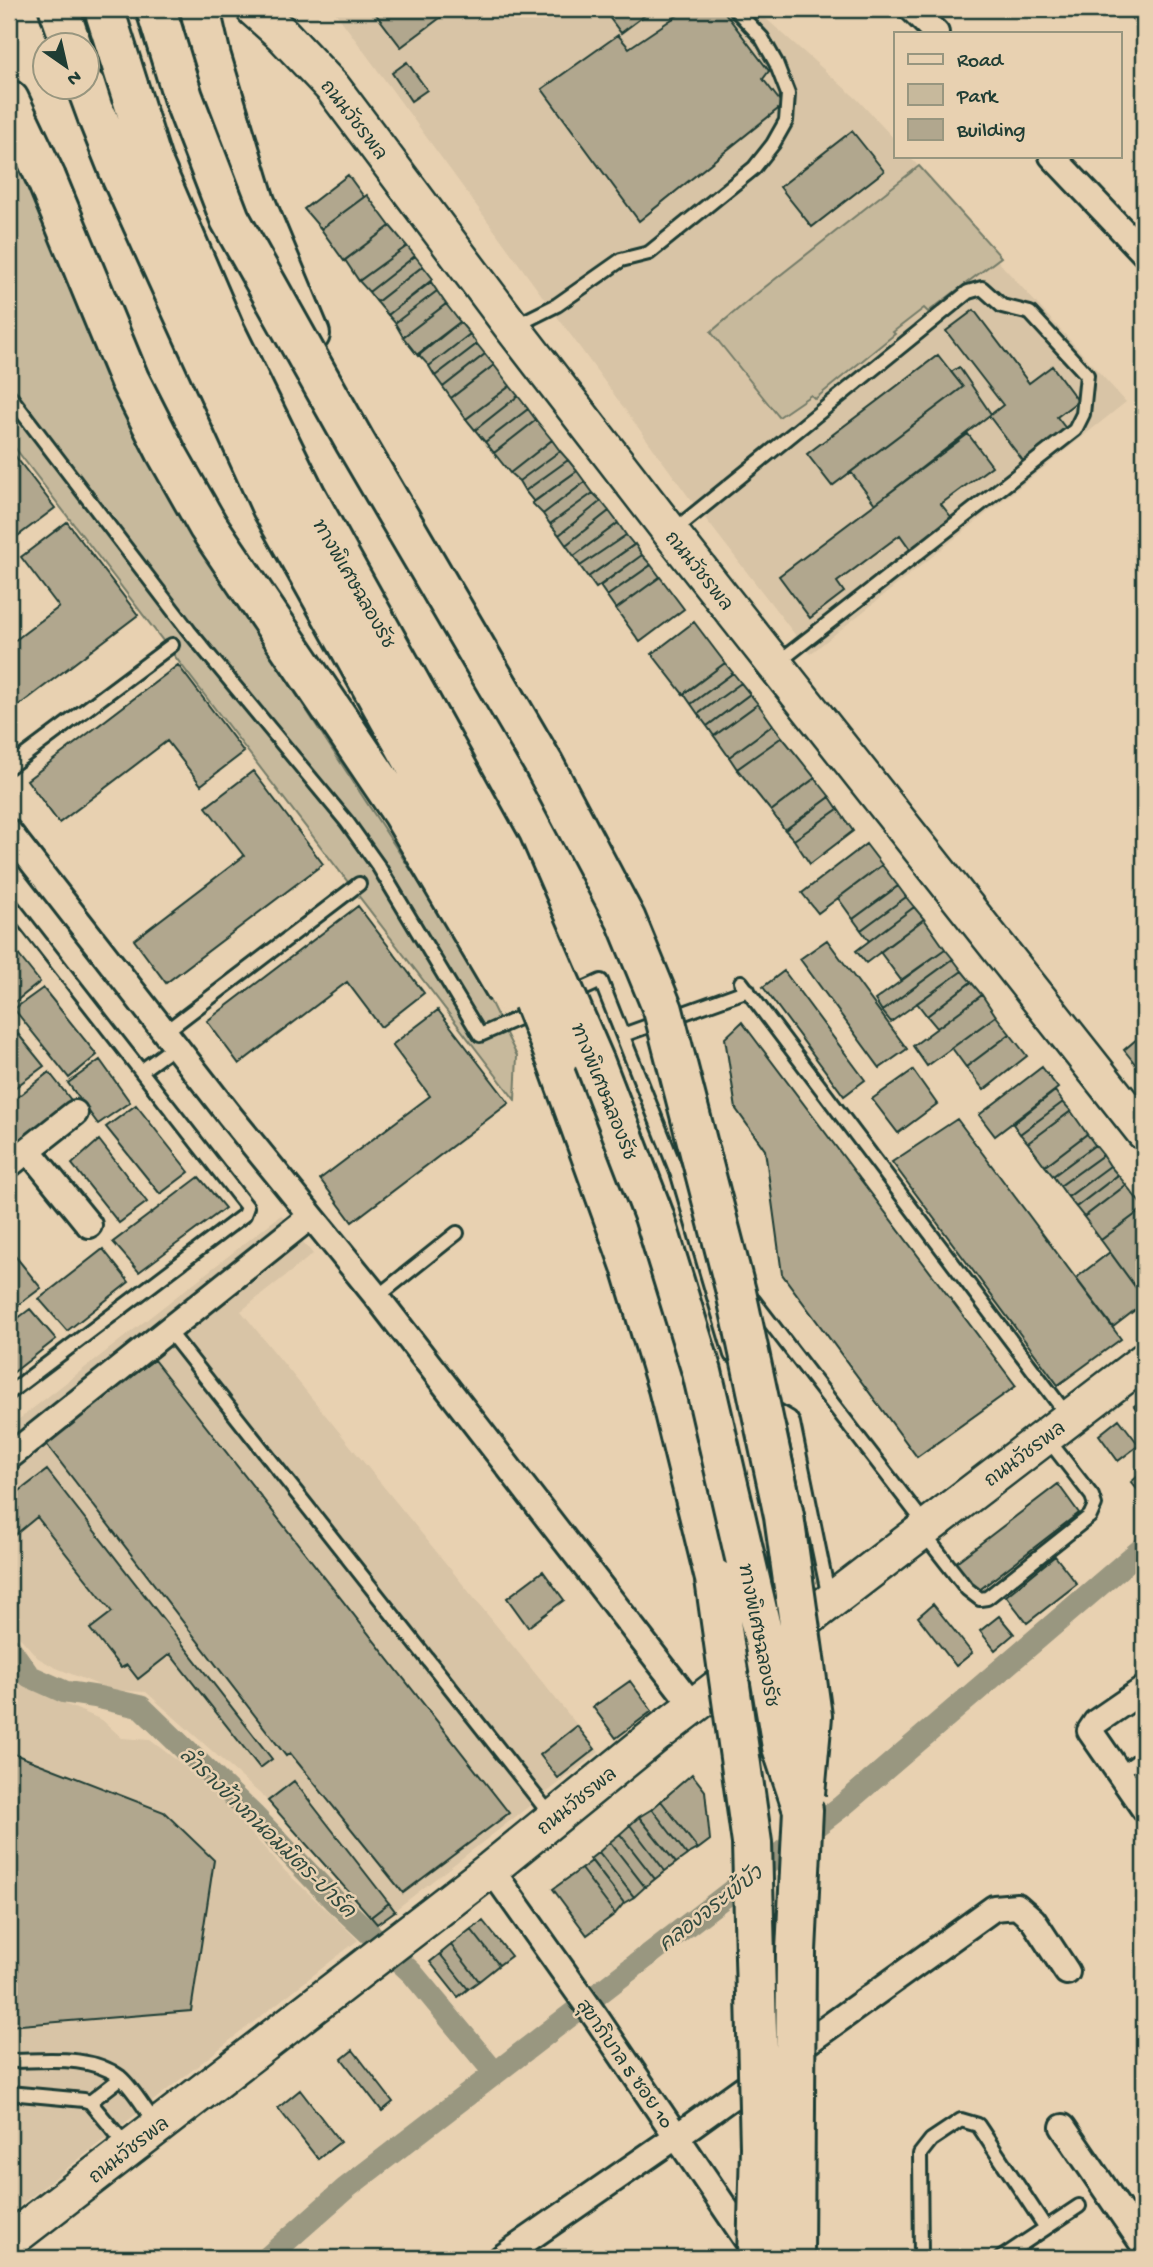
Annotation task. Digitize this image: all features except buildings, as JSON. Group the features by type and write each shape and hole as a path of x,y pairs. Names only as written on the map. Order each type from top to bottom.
{"highway":[{"path":"59,9 67,32"},
{"name":"ทางพิเศษฉลองรัช","path":"104,9 152,161 225,331 306,496 502,849 596,1063 654,1216 702,1372 764,1640 782,1747 803,1810 796,1951 794,2258"},
{"path":"156,9 183,97 230,219 355,442 543,763 626,920 663,1010 736,1292 784,1516 812,1716 803,1810"},
{"path":"200,9 211,57 255,202 355,442"},
{"path":"9,100 46,178 129,379 208,526 402,813 513,1000 557,1061"},
{"name":"ทางพิเศษฉลองรัช","path":"92,102 122,178 271,506 474,870 520,967 631,1266 668,1388 715,1579 752,1843 760,2147 758,2258"}],"main road":[{"name":"ถนนวัชรพล","path":"254,9 283,34 333,88 671,533 1144,1132"},
{"path":"294,9 310,36 333,88"},
{"name":"ถนนวัชรพล","path":"9,2241 491,1869 693,1706 1144,1362"}],"street":[{"path":"912,9 935,32"},
{"path":"1054,158 1144,253"},
{"path":"9,832 170,1039 377,1297 693,1706"},
{"path":"75,1114 18,1158 89,1225"},
{"path":"9,1457 311,1216"},
{"path":"1144,1689 1091,1727 1090,1734 1144,1809"},
{"name":"สุขาภิบาล 5 ซอย 10","path":"491,1869 597,2019 758,2258"},
{"path":"501,2258 677,2136 995,1908 1017,1906 1033,1920 1067,1972"},
{"path":"1063,2127 1144,2246"}],"lane":[{"path":"512,327 557,305 621,260 649,253 754,168 773,144 786,121 788,94 776,63 762,38 735,9"},
{"path":"671,533 968,292 982,288 1002,306 1030,313 1087,375 1083,414 1075,430 776,664"},
{"path":"9,395 189,631 347,822 379,867 481,1035 601,981 678,1175 734,1365"},
{"path":"9,767 172,645"},
{"path":"141,1071 170,1039 359,884"},
{"path":"9,902 247,1207 244,1215 9,1394"},
{"path":"623,1035 744,986 1058,1427 1092,1496 1094,1505 1090,1516 987,1598 974,1596 753,1300"},
{"path":"377,1297 457,1233"},
{"path":"168,1330 553,1818"},
{"path":"741,1390 790,1418 793,1423 830,1601"},
{"path":"1119,1773 1144,1756"},
{"path":"9,2061 92,2063 121,2078 158,2126"},
{"path":"90,2102 121,2078"},
{"path":"9,2093 71,2097 90,2102 129,2148"},
{"path":"921,2258 920,2154 930,2140 961,2120 978,2125 1046,2228"},
{"path":"1002,2258 1079,2206"}],"shaded area":[{"path":"333,9 755,9 857,99 894,139 894,158 911,158 1001,257 997,260 1126,402 810,654 688,496"},
{"path":"281,1215 313,1254 241,1311 599,1752 377,1924 268,1801 146,1692 111,1690 54,1667 38,1658 9,1625 9,1427"},
{"path":"9,1671 16,1683 102,1720 122,1738 150,1740 179,1762 224,1803 285,1871 358,1940 9,2214"}],"green space":[{"path":"9,131 55,250 128,421 202,550 472,964 517,1056 515,1100 9,440"},
{"path":"919,166 1001,257 928,312 924,308 815,399 811,395 779,417 711,332"}],"waterway":[{"name":"คลองจระเข้บัว","path":"267,2258 345,2189 842,1806 1144,1547"},
{"name":"ลำรางข้างถนอมมิตร-ปาร์ค","path":"9,1647 29,1676 65,1692 141,1707 253,1815 334,1900 412,1973 495,2073"}]}
